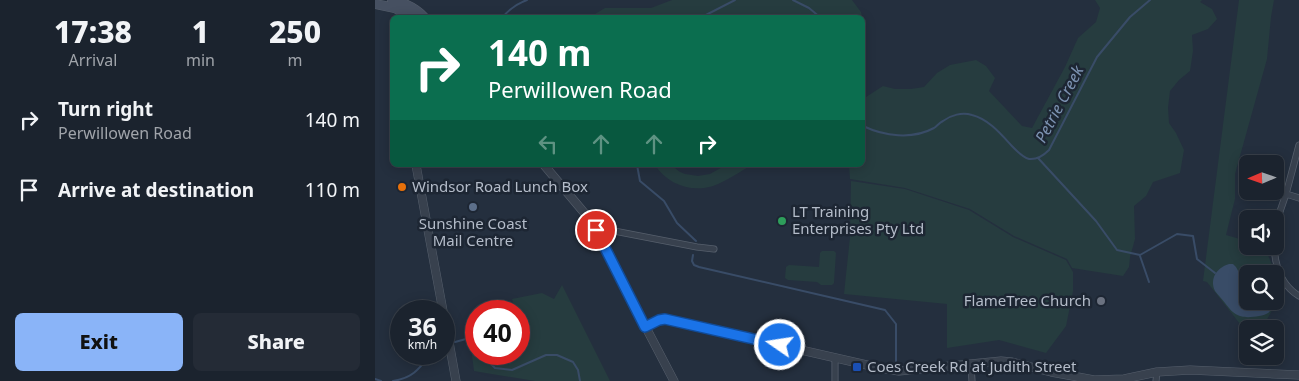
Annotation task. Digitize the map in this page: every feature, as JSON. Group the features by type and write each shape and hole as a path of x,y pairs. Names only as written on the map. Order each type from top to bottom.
{"main road":[{"path":"392,0 410,6 421,15"},
{"path":"375,4 395,8 407,15"}],"street":[{"path":"1280,210 1299,145"},
{"path":"416,167 441,300"},
{"path":"546,167 584,211 596,230 674,381"},
{"path":"1286,194 1299,198"},
{"path":"596,230 607,230 697,247 714,248"},
{"path":"1275,255 1281,277 1288,287 1299,296"},
{"path":"645,327 665,319 899,371 995,361 1012,362 1094,380 1124,379 1157,372 1199,370 1299,375"},
{"path":"835,358 835,381"},
{"path":"971,364 971,381"},
{"path":"454,365 457,381"},
{"path":"1156,381 1157,372"}],"green space":[{"path":"672,0 852,0 862,15 593,15 605,8 651,8"},
{"path":"1095,0 1202,0 1200,2 1212,9 1217,19 1208,29 1192,35 1193,51 1190,71 1170,91 1169,123 1184,150 1180,173 1153,182 1146,196 1134,206 1135,239 1129,267 1123,276 1072,268 1067,259 1014,236 970,209 905,188 850,179 849,167 865,167 865,94 866,97 883,86 895,89 924,87 937,73 950,65 976,60 986,66 995,78 989,91 1022,126 1032,128 1065,67 1078,38 1096,22 1100,8"},
{"path":"1239,0 1274,0 1267,59 1239,155 1235,174 1235,199 1226,235 1239,239 1239,255 1268,255 1272,265 1239,265 1239,310 1272,310 1267,320 1239,320 1239,323 1207,282 1203,281"},
{"path":"656,167 674,167 685,174 698,176 710,174 722,167 749,167 718,184 705,188 680,185 660,172"},
{"path":"851,181 905,189 969,210 1013,237 1066,260 1073,272 1073,291 1066,326 1046,353 999,340 947,348 947,304 844,294 850,237"},
{"path":"822,251 834,251 836,253 834,283 832,285 821,285 817,282 788,280 785,278 786,267 789,265 819,267 820,253"},
{"path":"562,285 610,381 535,381 474,371 473,365 530,365 530,300 512,299 542,293 554,299"}],"water":[{"path":"1233,264 1239,273 1239,310 1270,310 1269,313 1262,316 1245,317 1231,311 1213,286 1218,270 1225,265"}],"waterway":[{"name":"Petrie Creek","path":"504,15 513,7 527,0"},
{"name":"Petrie Creek","path":"706,15 735,0"},
{"name":"Petrie Creek","path":"793,0 809,8 817,15"},
{"name":"Petrie Creek","path":"865,127 889,134 917,134 934,128 953,116 968,114 988,123 1024,157 1029,159 1038,158 1049,150 1097,57 1130,17 1150,0"},
{"path":"1038,158 1096,221 1117,250 1140,255 1177,234 1193,236 1197,259 1215,273"},
{"path":"637,167 640,181 664,201 677,223 696,241"},
{"path":"693,255 692,261 694,265 699,267 885,310 896,324 896,361"},
{"path":"1140,256 1149,282"},
{"path":"455,342 465,339"},
{"path":"530,362 546,355 557,355 573,362 578,370 580,381"},
{"path":"393,381 406,378 422,365"},
{"path":"492,365 495,368 512,370 523,365"},
{"path":"375,379 381,381"}],"place":[{"name":"Windsor Road Lunch Box","path":"402,187"},
{"name":"Sunshine Coast Mail Centre","path":"473,207"},
{"name":"LT Training Enterprises Pty Ltd","path":"782,221"},
{"name":"FlameTree Church","path":"1101,301"},
{"name":"Coes Creek Rd at Judith Street","path":"857,367"}],"route":[{"path":"596,230 645,327 665,319 780,345"}]}
